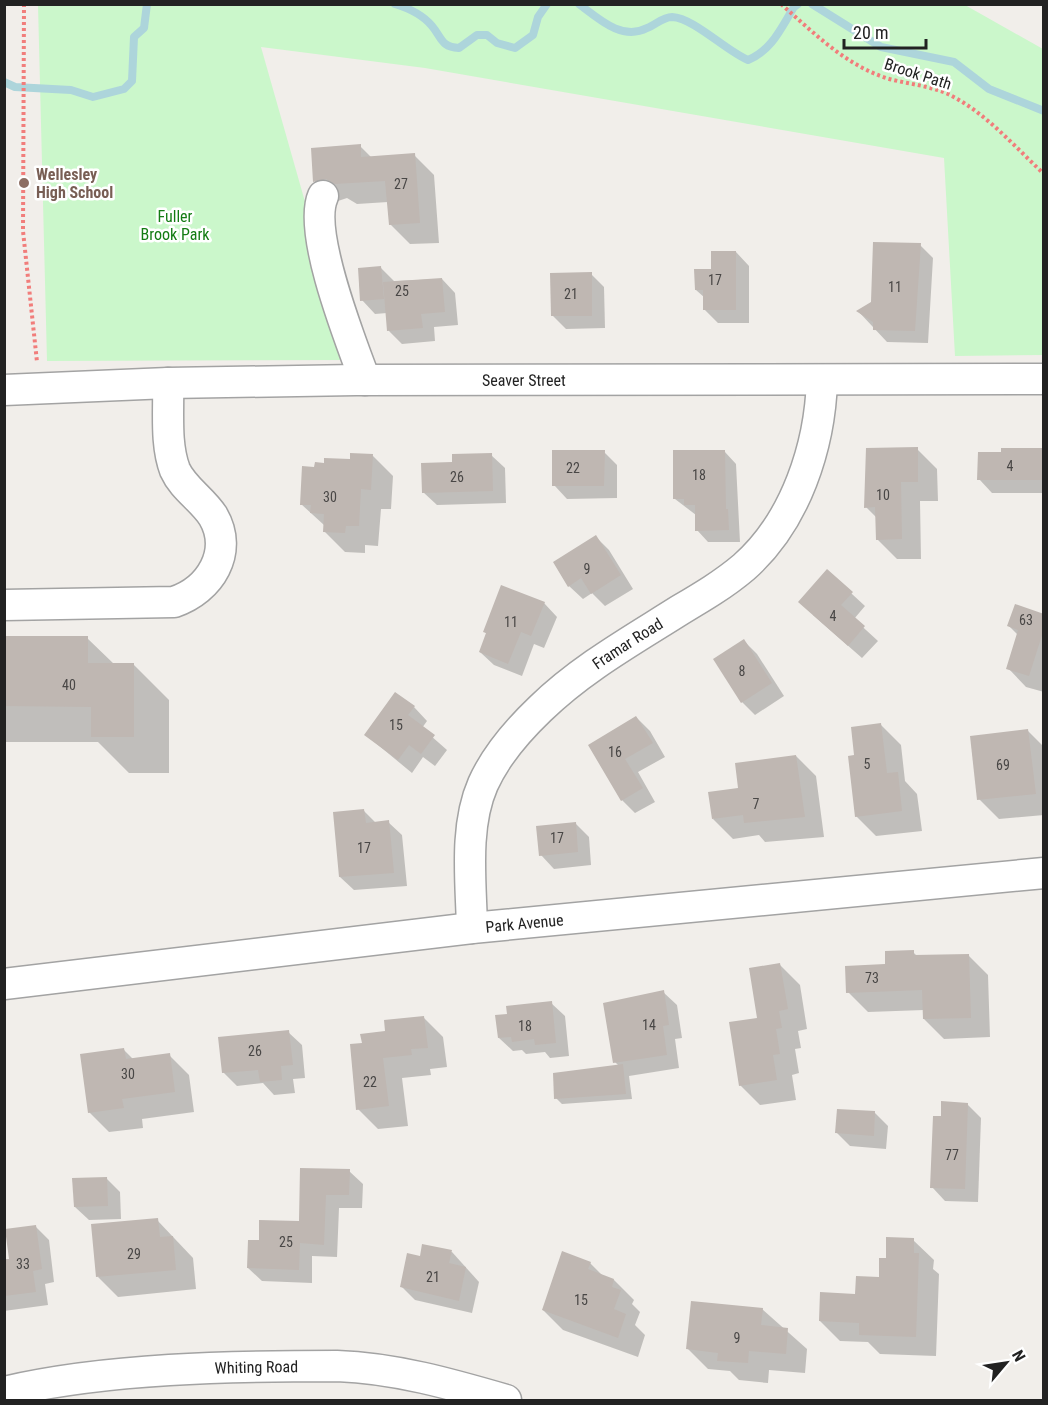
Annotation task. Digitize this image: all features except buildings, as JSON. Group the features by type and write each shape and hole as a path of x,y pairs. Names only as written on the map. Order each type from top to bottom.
{"street":[{"path":"323,196 318,208 326,256 351,342 365,380"},
{"name":"Seaver Street","path":"4,390 168,383 365,380 1044,379"},
{"name":"Framar Road","path":"471,928 472,825 482,786 492,766 518,732 567,684 597,662 714,589 759,552 782,519 806,468 817,432 822,380"},
{"path":"4,605 174,602 188,597 208,582 218,558 219,530 208,508 183,482 176,470 169,440 168,383"},
{"name":"Park Avenue","path":"4,984 471,928 1044,873"},
{"name":"Whiting Road","path":"4,1392 129,1373 337,1366 363,1367 413,1376 506,1401"}],"path":[{"path":"24,4 23,231 41,390"},
{"name":"Brook Path","path":"781,4 830,47 865,69 948,94 987,121 1044,174"}],"green space":[{"name":"Fuller Brook Park","path":"38,5 965,5 1043,49 1043,355 955,356 944,158 425,68 261,47 350,360 47,361"}],"waterway":[{"path":"4,82 15,87 71,90 93,97 124,89 132,81 134,37 144,28 147,4"},
{"path":"395,4 420,15 432,26 445,44 459,48 477,35 487,35 497,43 515,48 533,35 538,17 547,4"},
{"path":"579,4 611,26 629,32 647,28 669,17 681,19 748,60 770,44 798,4"},
{"path":"812,4 881,47 954,62 989,89 1044,111"}],"place":[{"name":"Wellesley High School","path":"24,183"}]}
